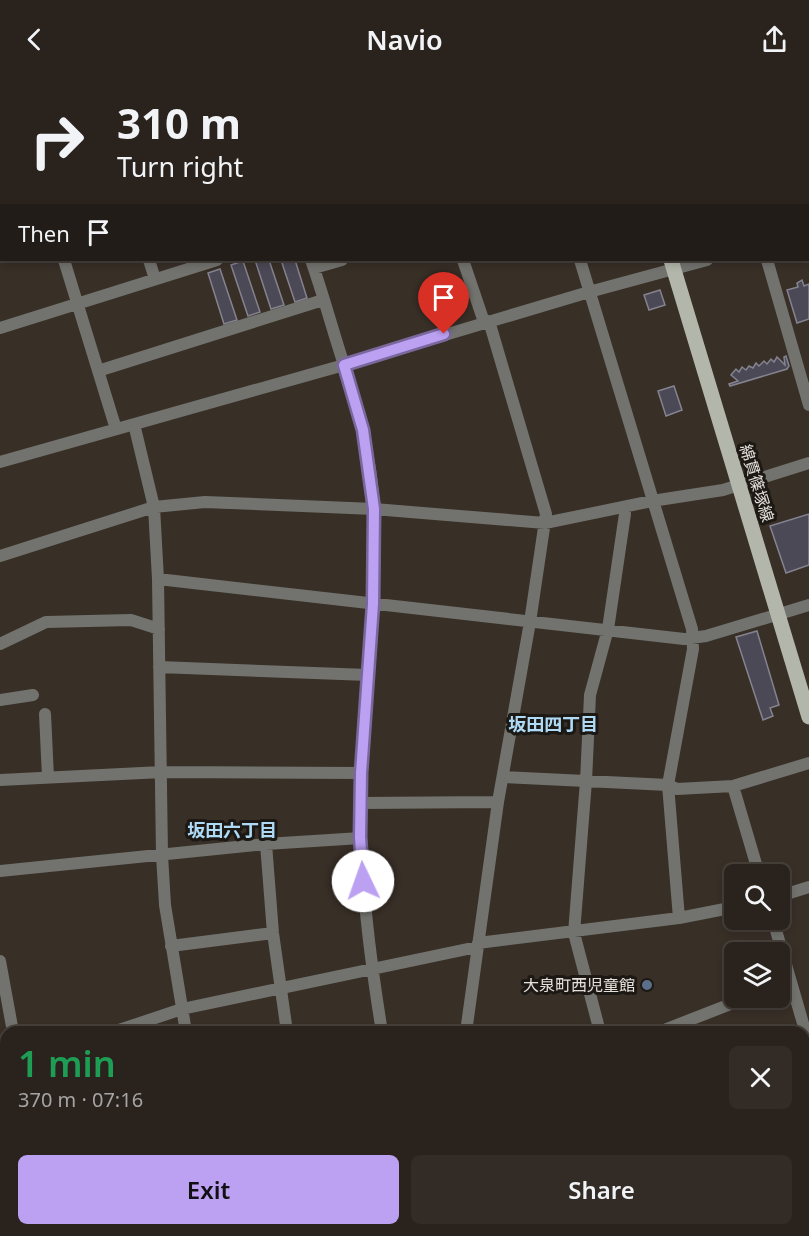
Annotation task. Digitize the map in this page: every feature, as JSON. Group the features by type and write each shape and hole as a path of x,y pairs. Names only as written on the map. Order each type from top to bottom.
{"main road":[{"name":"綿貫篠塚線","path":"672,264 809,717"}],"street":[{"path":"64,261 116,429"},
{"path":"149,261 155,279"},
{"path":"0,328 214,261"},
{"path":"334,261 312,264 362,425 374,509 373,604 361,773 360,837 364,898 381,1026"},
{"path":"463,261 487,322 546,514 530,622 498,802 467,1026"},
{"path":"580,261 692,629 693,649 668,785 679,918"},
{"path":"0,462 344,365 589,292 672,264 698,261"},
{"path":"767,261 809,405"},
{"path":"98,371 323,300"},
{"path":"134,424 154,507 158,579 162,855 165,905 185,1026"},
{"path":"0,556 154,507 205,502 374,509 545,523 739,486 809,463"},
{"path":"598,1026 574,933 590,695 608,629 624,508"},
{"path":"158,579 693,639 809,604"},
{"path":"0,644 46,622 131,620 159,629"},
{"path":"159,667 368,675"},
{"path":"0,700 33,695"},
{"path":"45,714 48,777"},
{"path":"504,777 668,785 677,789 733,786 809,763"},
{"path":"0,780 162,772 361,773"},
{"path":"733,786 756,864"},
{"path":"361,803 498,802"},
{"path":"0,871 266,844 360,837"},
{"path":"266,844 273,933 286,1026"},
{"path":"790,893 809,887"},
{"path":"131,1026 183,1009 477,945 679,918 724,909"},
{"path":"171,946 273,933"},
{"path":"0,961 12,1026"},
{"path":"790,995 802,1026"},
{"path":"674,1026 724,1007"}],"building":[{"path":"243,261 260,312 248,316 231,265"},
{"path":"255,261 269,261 284,305 271,309"},
{"path":"281,261 295,261 307,298 295,302"},
{"path":"220,269 237,320 224,324 208,273"},
{"path":"802,280 804,286 809,284 809,319 797,323 787,290 798,287 797,283"},
{"path":"660,290 665,305 649,310 644,295"},
{"path":"786,356 789,366 787,369 730,386 729,384 738,381 731,375 736,369 739,372 742,367 746,370 749,366 753,368 756,363 759,366 764,361 767,364 771,359 774,362 777,357 785,365 784,357"},
{"path":"674,386 682,410 666,416 658,391"},
{"path":"809,514 809,565 786,573 770,526"},
{"path":"757,631 779,705 770,708 773,716 763,720 736,637"}],"place":[{"name":"大泉町西児童館","path":"647,985"}],"district":[{"name":"坂田四丁目","path":"553,725"},
{"name":"坂田六丁目","path":"232,831"}],"route":[{"path":"363,881 360,837 361,773 373,604 374,509 363,430 344,365 444,334"}]}
